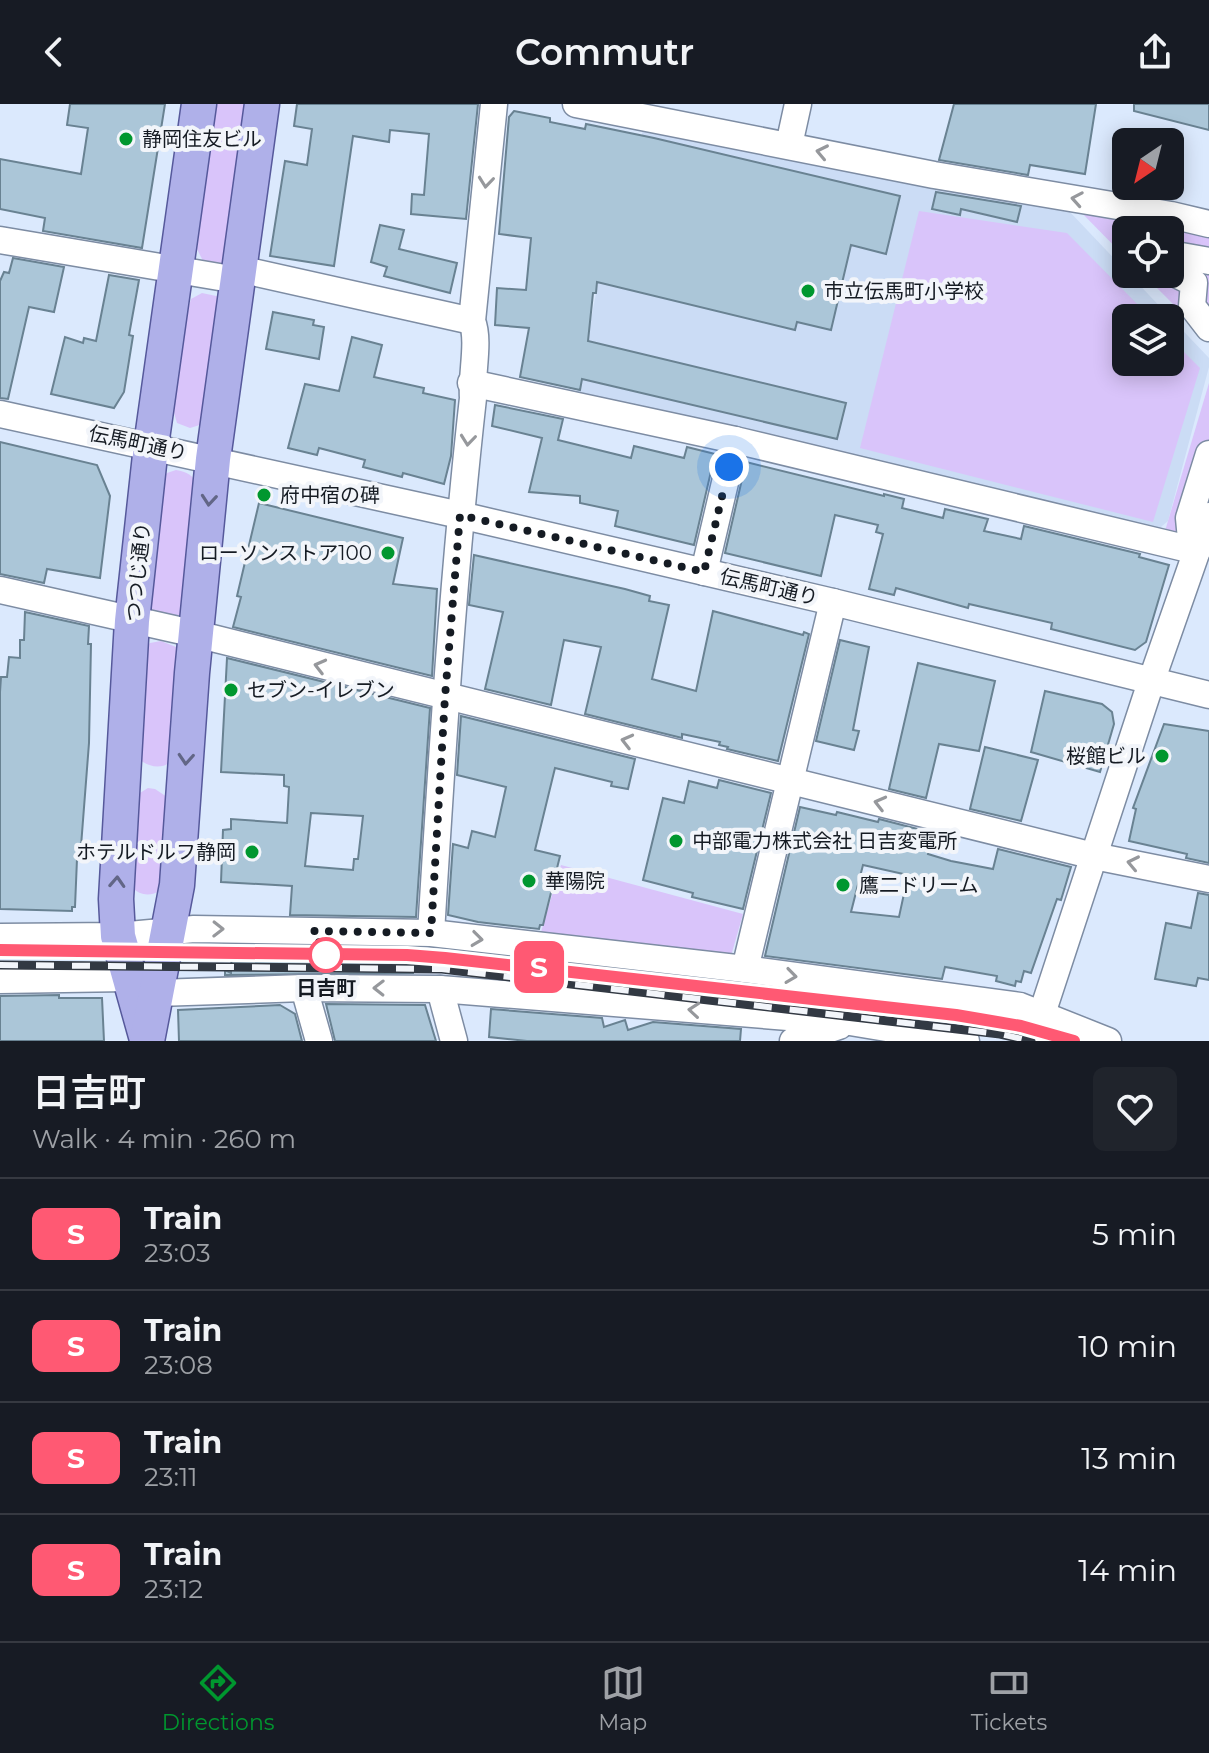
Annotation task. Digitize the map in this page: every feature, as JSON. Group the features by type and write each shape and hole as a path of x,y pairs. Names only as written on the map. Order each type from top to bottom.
{"main road":[{"name":"つつじ通り","path":"147,1040 142,986 118,936 116,899 132,621 151,446 199,104"},
{"name":"つつじ通り","path":"142,986 169,930 177,885 213,459 262,104"}],"street":[{"path":"431,933 445,697 473,398 471,383 475,334 472,321 494,104"},
{"path":"576,104 1140,216"},
{"path":"789,145 798,104"},
{"path":"1184,223 1209,224"},
{"path":"0,240 176,270 238,274 472,321"},
{"path":"1184,257 1209,261"},
{"path":"1184,278 1194,283 1192,306 1209,328"},
{"path":"471,383 735,440 1194,550"},
{"name":"伝馬町通り","path":"0,414 460,515 833,602 1209,695"},
{"path":"704,572 735,440"},
{"path":"1194,550 1189,518 1209,454"},
{"path":"1037,1029 1194,550 1208,523"},
{"path":"0,590 196,634 1094,856 1209,879"},
{"path":"745,969 833,602"},
{"path":"0,937 118,936 169,930 431,933 745,969 1020,1006 1037,1029 1108,1041"},
{"path":"0,980 142,986 440,989 850,1022 966,1041"},
{"path":"304,988 319,1041"},
{"path":"440,989 454,1041"},
{"path":"793,1041 850,1022"}],"shaded area":[{"path":"216,104 249,104 225,263 220,265 203,261 197,249"},
{"path":"643,128 1069,211 1112,256 1112,288 1142,288 1158,304 1112,304 1112,376 1184,376 1184,332 1209,358 1168,521 1155,532 577,393 618,178 634,181"},
{"path":"1077,208 1125,216 1112,216 1112,244"},
{"path":"919,211 1067,233 1112,279 1112,288 1121,288 1137,304 1112,304 1112,376 1184,376 1184,352 1200,368 1153,522 860,448"},
{"path":"1184,226 1209,230 1209,340 1184,315 1184,304 1173,304 1157,288 1184,288"},
{"path":"202,293 221,297 203,424 190,428 177,423 172,406 189,306 191,299"},
{"path":"1209,383 1209,491 1192,539 1165,531"},
{"path":"176,470 189,474 198,485 182,613 175,620 149,610 161,480 167,473"},
{"path":"161,641 176,647 180,656 170,763 158,767 140,760 145,648 150,643"},
{"path":"148,788 167,797 161,890 153,894 138,892 131,887 135,796"},
{"path":"561,865 743,914 731,956 541,932"}],"building":[{"path":"70,104 165,104 142,248 43,231 45,218 0,209 0,159 81,174 88,128 67,125"},
{"path":"297,104 478,104 466,219 411,214 412,194 424,195 429,134 390,130 389,142 353,136 334,266 270,256 285,161 307,165 312,129 294,126"},
{"path":"954,104 1096,104 1085,174 1030,165 1028,175 939,160"},
{"path":"1134,104 1209,104 1209,130 1134,111"},
{"path":"514,111 585,129 586,124 654,138 900,196 886,254 851,245 831,330 797,322 795,330 597,282 596,293 593,293 588,341 846,403 837,439 582,379 580,390 520,377 529,328 495,325 497,288 526,290 531,238 499,234 509,117"},
{"path":"936,192 1021,206 1017,222 961,209 960,215 932,209"},
{"path":"380,225 404,230 399,249 457,263 450,293 384,276 387,267 371,262"},
{"path":"13,258 64,267 54,312 29,307 8,399 0,398 0,281 4,272 9,273"},
{"path":"109,275 139,280 129,335 133,336 124,392 114,408 51,394 65,337 83,343 84,338 96,341"},
{"path":"273,312 314,320 313,325 324,327 319,359 266,349"},
{"path":"352,337 382,345 374,377 424,388 423,393 455,400 451,456 444,484 363,467 365,460 319,448 317,455 288,448 305,384 339,391"},
{"path":"495,405 563,419 558,440 631,458 634,446 684,458 687,447 715,454 694,545 615,526 618,511 580,503 580,496 529,492 542,438 492,426"},
{"path":"0,442 97,465 110,496 100,578 47,569 44,583 0,574"},
{"path":"746,462 904,499 902,508 943,518 945,509 988,519 984,531 1021,539 1024,526 1140,554 1139,557 1169,565 1146,642 1135,650 1051,629 1052,623 969,604 968,608 896,588 894,595 869,589 883,534 876,532 878,525 835,515 821,576 725,553"},
{"path":"259,503 403,538 393,584 437,589 432,676 233,627 241,597 237,596"},
{"path":"474,555 625,589 650,596 649,601 669,605 652,679 696,691 713,611 809,634 778,761 727,749 719,745 720,742 682,734 682,738 585,714 601,647 564,640 551,705 485,689 503,612 469,605"},
{"path":"25,612 89,626 89,743 80,859 77,859 75,907 72,911 0,909 1,677 7,677 9,657 20,658"},
{"path":"840,640 869,647 853,730 859,731 854,750 816,741"},
{"path":"227,658 430,708 416,917 290,915 292,886 221,882 223,830 231,829 231,819 287,823 289,787 284,786 284,775 221,772","holes":["311,813 363,816 358,859 354,859 353,870 305,866"]},
{"path":"918,663 995,681 979,751 939,744 926,798 889,789"},
{"path":"1045,691 1102,704 1112,712 1114,724 1100,772 1031,752"},
{"path":"461,716 635,759 628,789 555,768 535,850 560,856 543,925 539,929 448,915 453,844 468,848 472,831 495,837 506,787 457,775"},
{"path":"1164,724 1209,731 1209,863 1186,858 1187,854 1129,841 1136,809 1133,808"},
{"path":"985,747 1038,760 1021,821 970,809"},
{"path":"719,780 771,793 743,909 692,897 693,893 643,880 663,798 684,803 689,781 717,788"},
{"path":"800,807 878,822 879,819 933,833 928,854 951,861 993,869 998,849 1071,867 1031,973 1024,971 1021,982 1016,981 1015,986 996,981 997,976 945,967 942,979 765,956","holes":["863,865 908,875 899,917 851,912"]},
{"path":"1198,893 1209,895 1209,980 1198,978 1196,986 1155,979 1166,923 1191,928"},
{"path":"232,946 414,949 413,973 225,975 225,970 231,973"},
{"path":"59,995 59,998 102,998 104,1041 0,1041 0,996"},
{"path":"326,1004 425,1005 436,1041 335,1041"},
{"path":"280,1005 295,1014 302,1041 179,1041 178,1010"},
{"path":"491,1009 602,1018 604,1027 625,1020 628,1030 653,1022 741,1029 740,1041 527,1041 489,1037"}],"railway":[{"path":"0,950 445,958 956,1015 1005,1023 1074,1041"},
{"path":"0,965 442,969 1000,1034 1031,1041"}],"train":[{"name":"S","path":"0,950 445,958 956,1015 1021,1026 1074,1041"}],"place":[{"name":"静岡住友ビル","path":"126,139"},
{"name":"市立伝馬町小学校","path":"808,291"},
{"name":"府中宿の碑","path":"264,495"},
{"name":"ローソンストア100","path":"388,553"},
{"name":"セブン-イレブン","path":"231,690"},
{"name":"桜館ビル","path":"1162,756"},
{"name":"中部電力株式会社 日吉変電所","path":"676,841"},
{"name":"ホテルドルフ静岡","path":"252,852"},
{"name":"華陽院","path":"529,881"},
{"name":"鷹二ドリーム","path":"843,885"},
{"name":"日吉町","path":"326,955"}],"route":[{"path":"326,955 313,931 431,933 460,515 704,572 729,467"}]}
